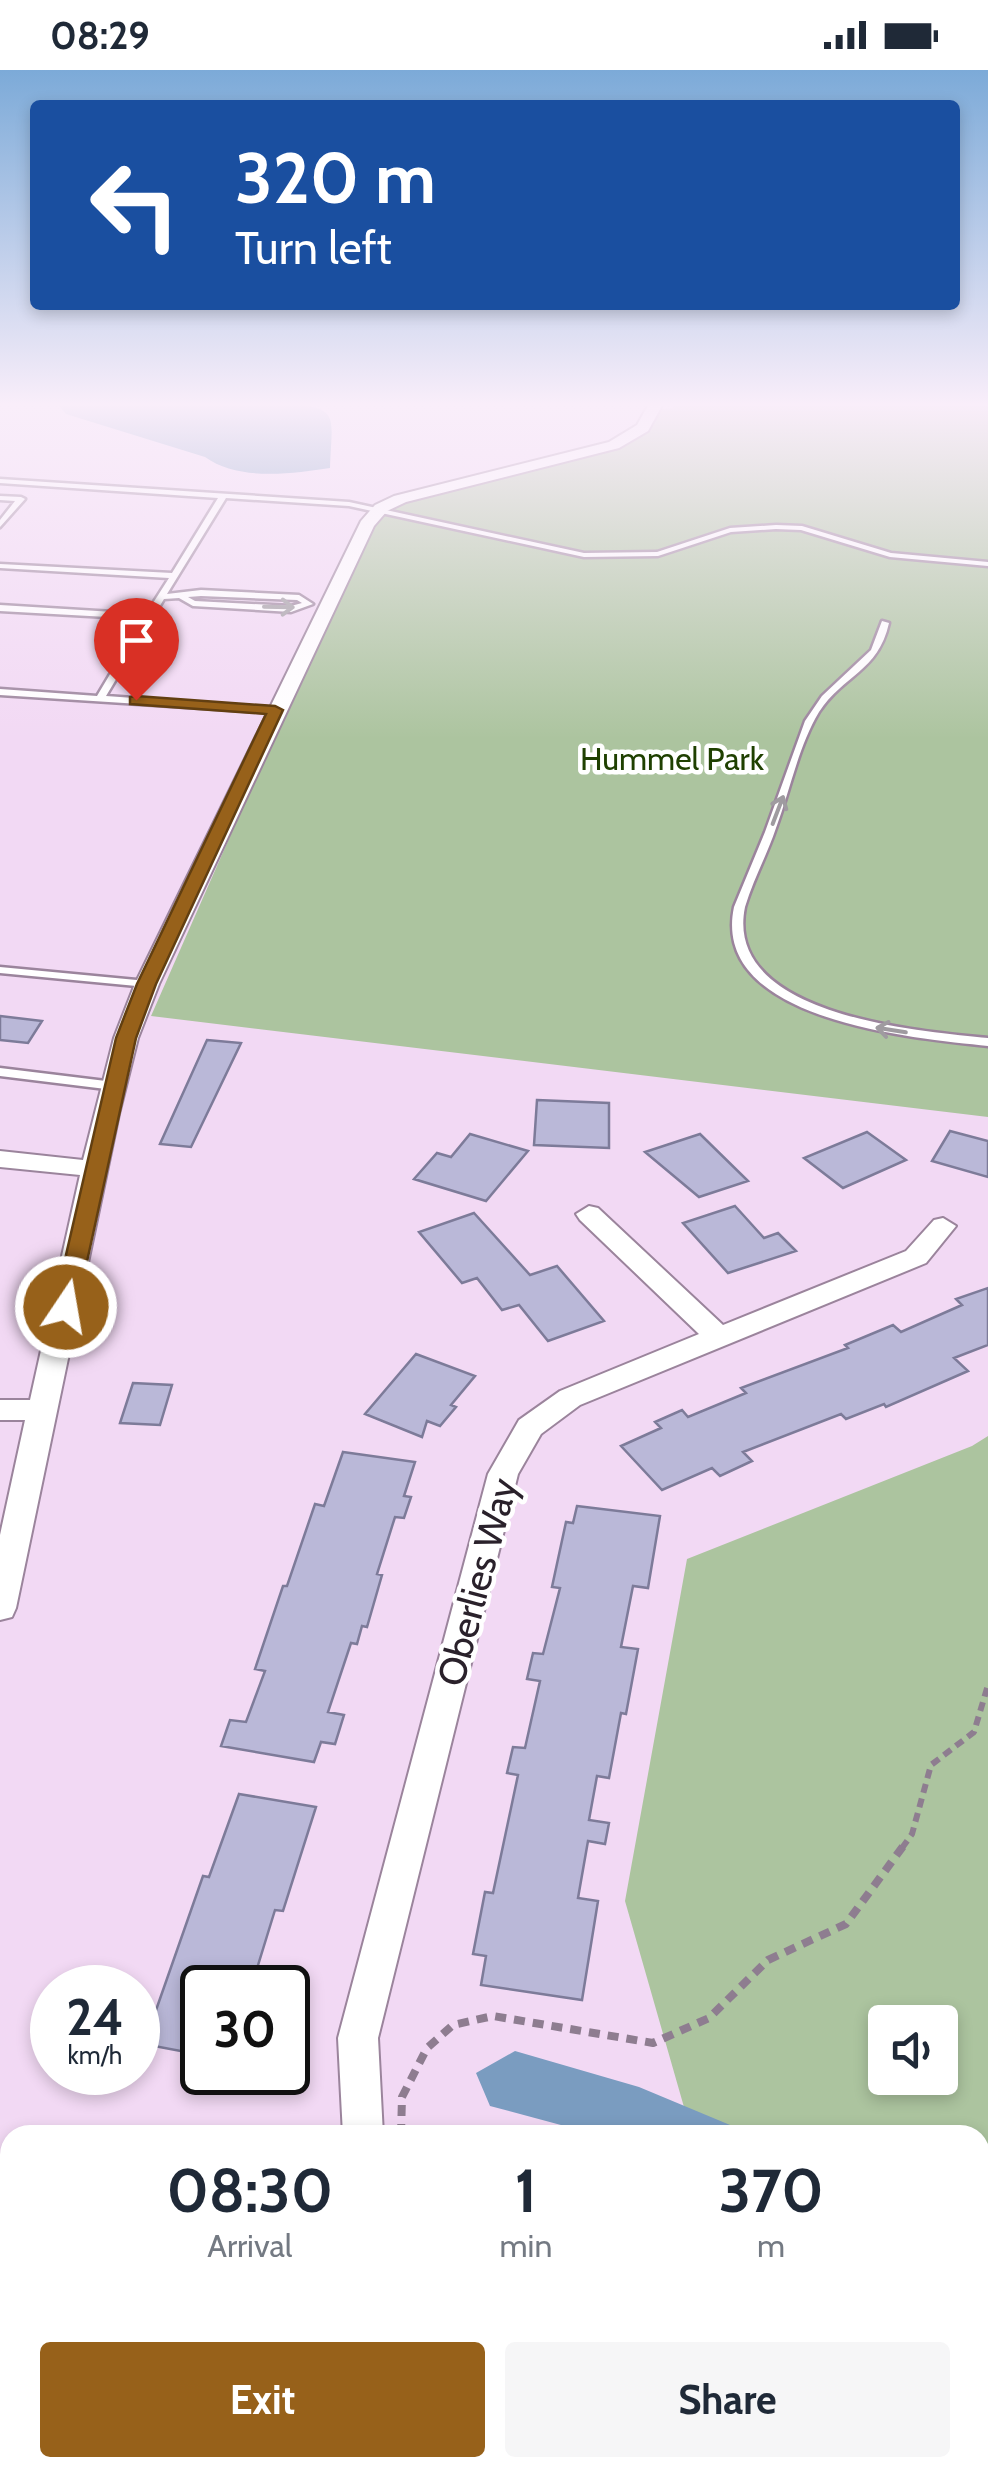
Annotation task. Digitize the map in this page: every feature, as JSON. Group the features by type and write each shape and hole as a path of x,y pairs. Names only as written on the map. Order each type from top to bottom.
{"street":[{"path":"0,1608 114,1086 147,984 275,710 318,605 375,514"},
{"path":"0,1159 95,1169"},
{"path":"589,1214 721,1339"},
{"name":"Oberlies Way","path":"362,2125 358,2038 502,1474 530,1427 570,1398 916,1257 943,1226"},
{"path":"0,1410 44,1410"}],"lane":[{"path":"100,698 212,514"},
{"path":"398,514 584,556 658,554 730,530 776,527 802,528 890,554 988,564"},
{"path":"0,566 174,576"},
{"path":"162,597 193,603 291,608 318,605"},
{"path":"0,608 150,617"},
{"path":"884,625 868,664 816,710 737,919 742,958 780,992 827,1014 885,1031 988,1042"},
{"path":"0,692 275,710"},
{"path":"0,970 147,984"},
{"path":"0,1072 114,1086"}],"path":[{"path":"401,2125 402,2097 427,2048 453,2025 492,2016 652,2043 709,2018 768,1960 846,1924 912,1834 931,1765 974,1732 988,1685"}],"green space":[{"name":"Hummel Park","path":"383,514 988,514 988,1117 151,1016 362,536"},
{"path":"988,1436 988,2125 689,2125 625,1901 687,1559 972,1446"}],"water":[{"path":"515,2051 639,2087 730,2125 561,2125 490,2106 476,2073"}],"building":[{"path":"0,1016 42,1021 28,1043 0,1040"},
{"path":"207,1040 241,1043 191,1147 160,1144"},
{"path":"537,1100 609,1103 609,1148 534,1145"},
{"path":"950,1131 988,1141 988,1177 932,1161"},
{"path":"867,1132 906,1160 843,1188 804,1158"},
{"path":"470,1134 528,1151 486,1201 414,1179 437,1153 451,1157"},
{"path":"700,1134 748,1181 699,1197 645,1152"},
{"path":"735,1206 764,1238 778,1233 796,1251 728,1273 683,1223"},
{"path":"474,1213 530,1275 557,1266 604,1321 548,1341 519,1305 502,1310 477,1278 462,1283 419,1232"},
{"path":"988,1288 988,1345 954,1358 968,1371 886,1407 884,1404 846,1419 841,1414 743,1452 752,1461 720,1476 712,1468 662,1490 621,1446 661,1428 655,1422 682,1410 688,1417 746,1393 741,1388 848,1348 845,1345 893,1325 901,1332 962,1305 956,1299"},
{"path":"416,1354 475,1376 451,1405 456,1407 440,1426 427,1421 422,1437 365,1414"},
{"path":"133,1383 172,1385 160,1425 120,1423"},
{"path":"343,1452 415,1462 404,1496 411,1497 404,1518 395,1517 377,1574 382,1575 367,1627 362,1626 357,1644 351,1643 328,1712 344,1715 335,1744 321,1742 314,1762 221,1746 230,1720 246,1722 265,1671 255,1669 283,1586 287,1586 315,1504 324,1506"},
{"path":"577,1506 660,1516 648,1588 633,1586 621,1647 638,1649 626,1714 621,1713 609,1778 597,1776 589,1820 609,1823 605,1844 588,1841 578,1898 598,1901 582,2000 481,1985 486,1956 473,1954 485,1892 493,1893 518,1775 507,1773 513,1747 525,1748 540,1681 527,1679 533,1653 543,1654 560,1588 552,1587 566,1522 573,1523"},
{"path":"239,1794 316,1807 283,1911 275,1910 258,1965 180,1965 180,2051 160,2047 160,1999 203,1876 209,1877"}],"route":[{"path":"66,1307 126,1038 147,984 275,710 136,700"}]}
